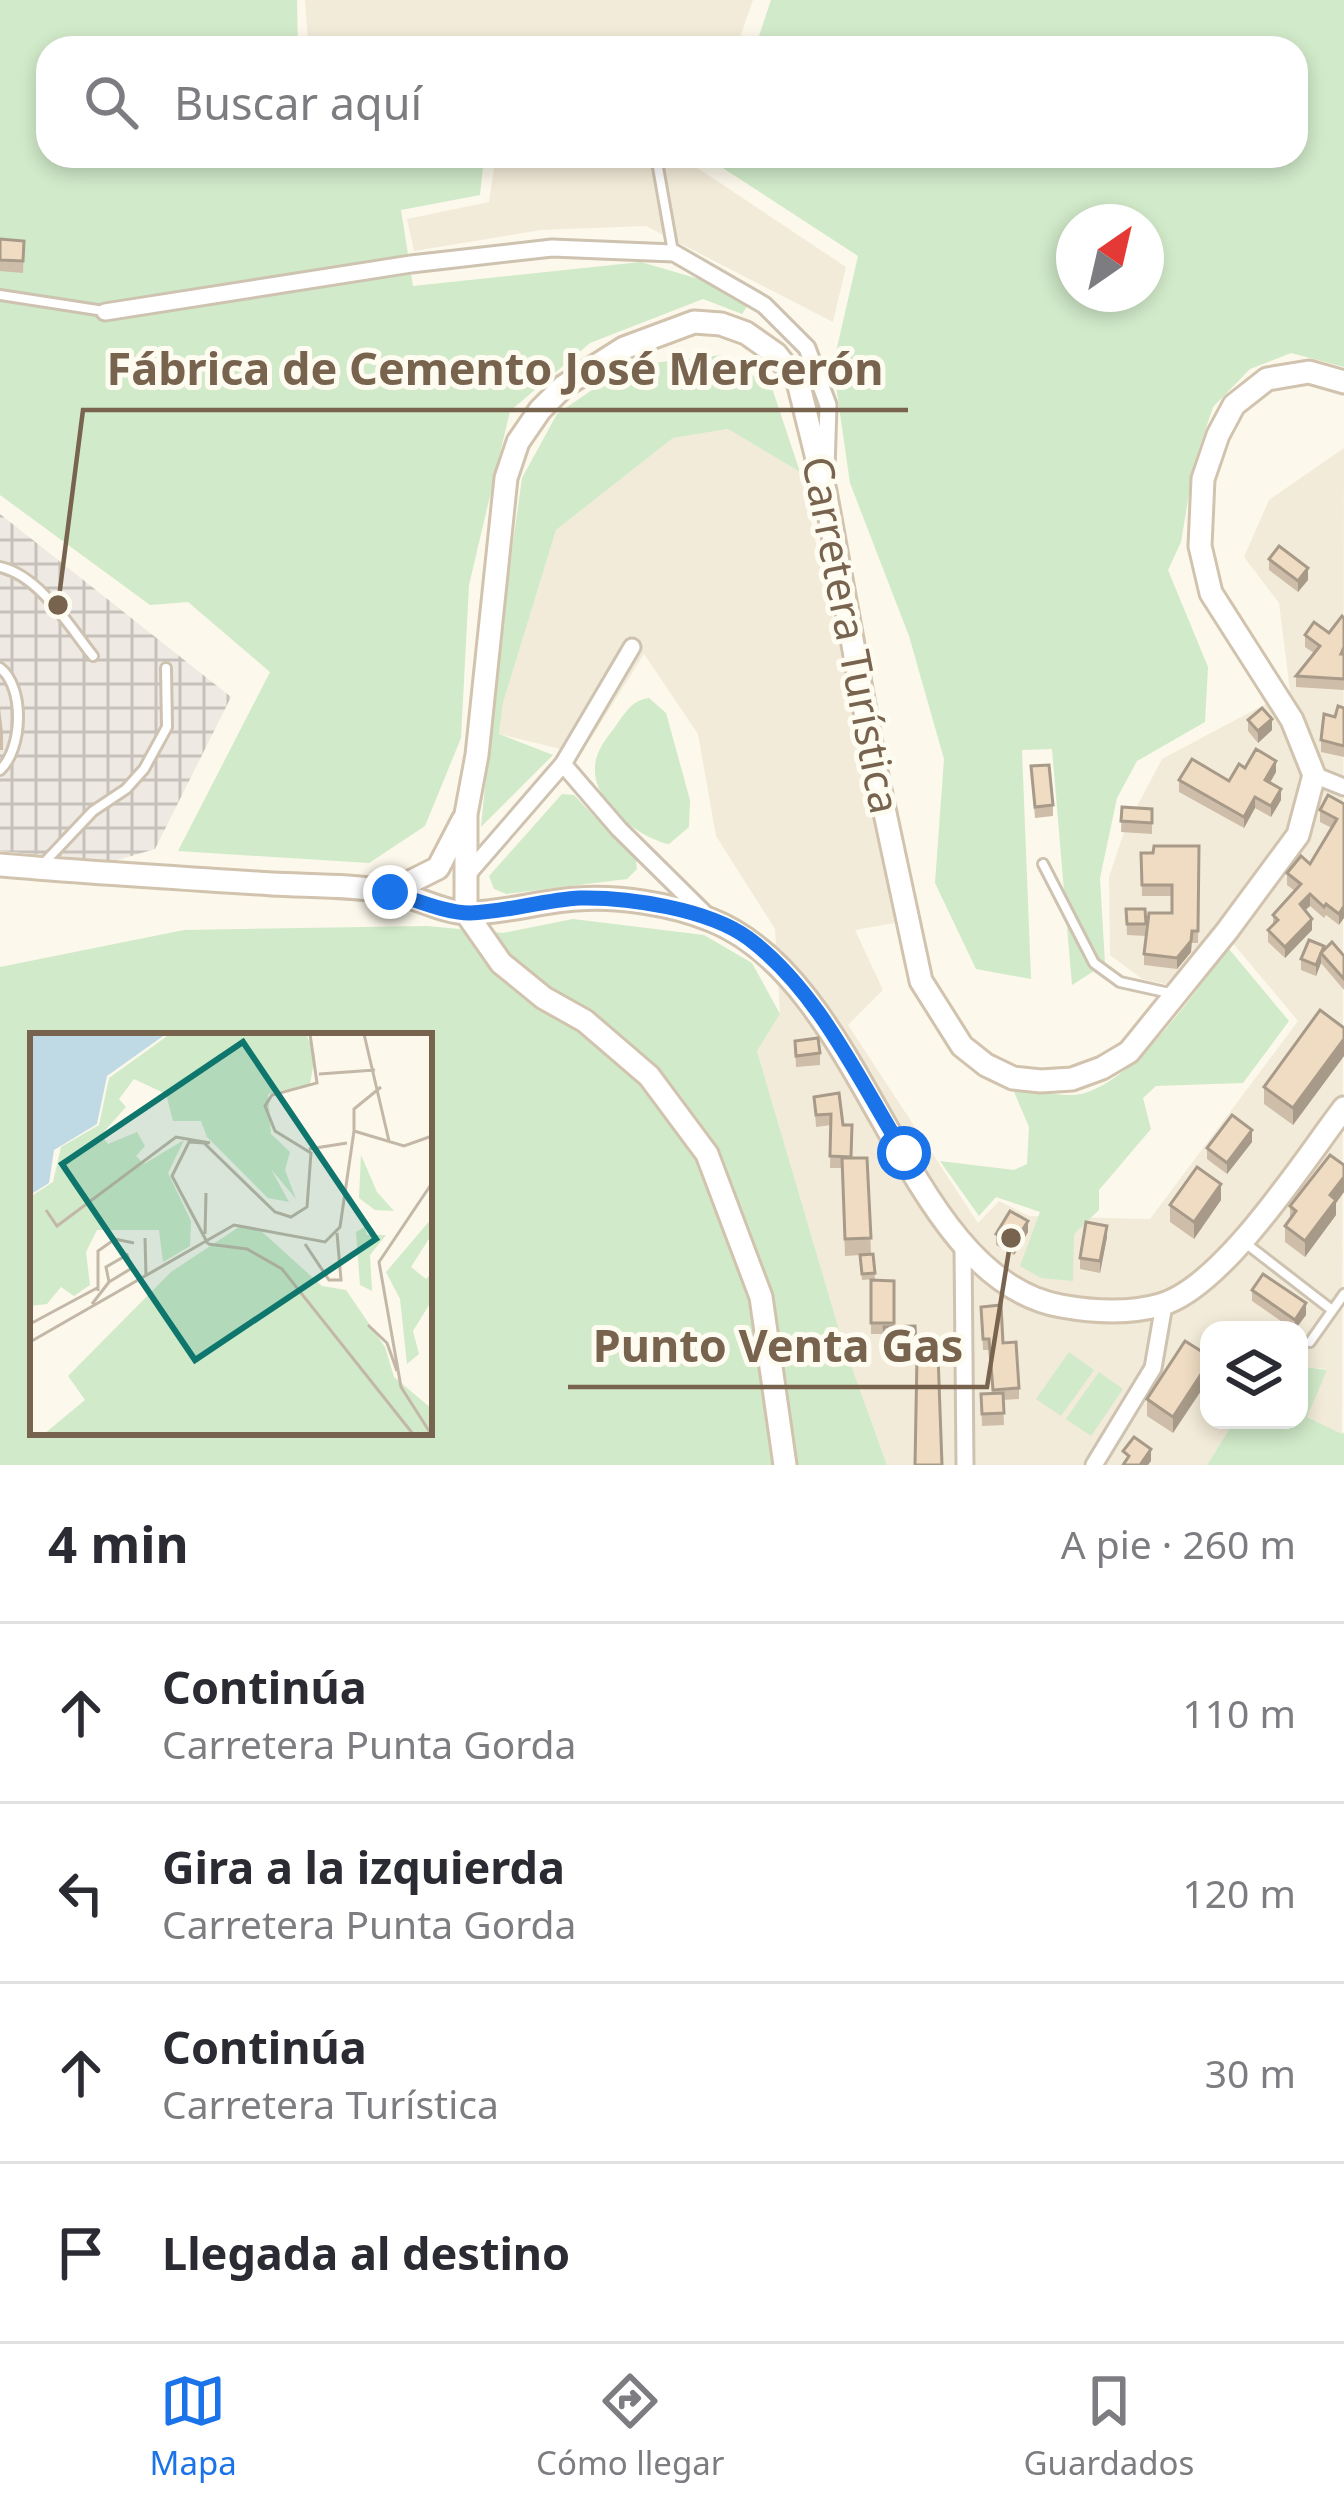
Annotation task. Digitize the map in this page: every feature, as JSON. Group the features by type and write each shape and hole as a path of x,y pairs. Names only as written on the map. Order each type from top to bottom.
{"main road":[{"name":"Carretera Turística","path":"466,914 466,814 477,754 506,478 518,442 564,386 624,348 694,322 721,324 746,333 776,354 798,382 825,491 876,771 921,981 962,1046 986,1064 1013,1078 1072,1079 1129,1052 1298,835 1314,776"},
{"path":"1314,776 1292,720 1210,593 1200,546 1204,478 1234,405 1267,379 1309,372 1344,382"},
{"path":"390,892 438,868 466,814"},
{"path":"0,865 390,892 466,914 581,898 665,906 710,919 746,937 786,974 818,1014 963,1248 1003,1284 1038,1302 1112,1312 1164,1305 1202,1281 1243,1241 1344,1108"},
{"path":"466,914 501,963 544,998 585,1021 649,1076 707,1154 760,1297 785,1465"}],"street":[{"path":"105,311 411,264 551,248 674,254 764,305 807,348 828,405 825,491"},
{"path":"466,876 563,764 632,647"},
{"path":"563,764 710,919"},
{"path":"1314,776 1344,787"},
{"path":"963,1248 965,1465"},
{"path":"1094,1465 1153,1369 1164,1305"}],"lane":[{"path":"658,168 674,254"},
{"path":"0,295 105,311"},
{"path":"0,567 17,572 93,656"},
{"path":"0,668 16,689 15,745 0,770"},
{"path":"40,868 93,811 144,770 167,727 166,668"},
{"path":"1043,864 1094,963 1120,982 1176,994"},
{"path":"1243,1241 1332,1310"},
{"path":"1310,1342 1344,1294"}],"shaded area":[{"path":"305,0 753,0 740,36 308,36"},
{"path":"494,168 698,168 846,267 833,322 646,226 541,230 414,251 407,219 489,202"},
{"path":"728,429 800,472 901,922 855,930 883,990 848,1025 978,1223 999,1201 1029,1216 1150,1219 1298,1021 1221,929 1174,986 1142,979 1110,955 1109,877 1125,829 1162,759 1290,691 1279,603 1244,557 1269,500 1344,448 1342,1435 1308,1418 1326,1369 1308,1367 1308,1321 1200,1321 1200,1429 1229,1429 1207,1465 887,1465 842,1340 757,1051 780,1014 775,929 716,836 698,734 644,654 581,754 499,734 503,703 556,530 673,438"},
{"path":"0,514 231,697 155,849 114,861 0,851"}],"green space":[{"path":"0,0 297,0 298,36 36,36 36,168 483,168 480,195 401,210 413,286 641,262 699,279 750,302 742,314 703,299 590,343 510,411 469,585 461,738 425,826 369,863 178,851 270,672 188,602 150,605 0,495"},
{"path":"771,0 1344,0 1344,367 1291,353 1250,369 1213,407 1194,464 1181,542 1168,570 1208,667 1205,722 1137,761 1117,798 1100,878 1105,964 1072,985 1052,749 1022,750 1031,979 976,969 935,883 944,759 909,636 850,483 833,365 858,256 723,168 1308,168 1308,36 759,36"},
{"path":"722,355 772,388 800,472 728,429 673,438 556,530 503,703 499,734 553,755 481,827 522,478 557,414 611,377 653,363"},
{"path":"649,698 666,713 690,800 689,827 669,844 644,834 620,816 596,781 595,762 605,741 629,708"},
{"path":"562,794 574,795 636,860 637,869 627,879 506,894 494,889 489,876"},
{"path":"573,919 704,935 752,963 780,1014 757,1051 842,1340 887,1465 0,1465 0,967 184,930 427,926 503,933"},
{"path":"1229,949 1289,1021 1243,1083 1156,1086 1143,1098 1151,1129 1099,1190 1099,1210 1074,1234 1073,1281 1041,1278 1020,1266 1040,1212 996,1197 979,1216 940,1161 1014,1170 1027,1164 1029,1127 1012,1087 1068,1095 1106,1083 1164,1031"},
{"path":"1069,1352 1094,1370 1061,1416 1036,1399"},
{"path":"1308,1367 1327,1370 1308,1415"},
{"path":"1099,1372 1123,1389 1091,1436 1066,1419"},
{"path":"1308,1417 1344,1432 1344,1465 1207,1465 1229,1429 1308,1429"}],"building":[{"path":"0,239 24,241 23,261 0,260"},
{"path":"1279,546 1308,568 1298,581 1269,559"},
{"path":"1342,616 1344,679 1296,676 1320,646 1305,635 1314,622 1329,633"},
{"path":"1338,706 1344,708 1344,746 1321,740 1324,714 1335,717"},
{"path":"1262,708 1272,719 1258,731 1248,720"},
{"path":"1256,749 1276,761 1265,780 1281,789 1271,806 1255,797 1244,817 1179,780 1192,759 1229,781 1239,764 1245,768"},
{"path":"1049,765 1053,805 1035,807 1031,766"},
{"path":"1328,795 1344,804 1344,906 1339,914 1310,894 1300,904 1312,919 1285,947 1268,930 1278,920 1273,915 1301,884 1287,873 1301,856 1310,864 1337,819 1320,810"},
{"path":"1122,807 1152,809 1152,823 1121,821"},
{"path":"1154,846 1199,846 1198,931 1192,931 1191,941 1177,958 1144,954 1149,913 1172,913 1172,885 1142,885 1141,853 1153,853"},
{"path":"1126,909 1145,909 1146,924 1127,924"},
{"path":"1309,940 1324,946 1316,965 1301,959"},
{"path":"1332,942 1344,956 1344,979 1321,953"},
{"path":"1320,1010 1344,1028 1344,1039 1293,1108 1264,1087"},
{"path":"818,1038 820,1053 796,1056 795,1041"},
{"path":"839,1093 843,1125 852,1125 851,1157 830,1156 831,1114 816,1115 814,1097"},
{"path":"1232,1115 1252,1130 1227,1163 1207,1148"},
{"path":"1330,1155 1344,1165 1344,1177 1330,1195 1336,1200 1305,1241 1285,1226 1296,1211 1290,1206"},
{"path":"842,1158 867,1158 871,1238 845,1239"},
{"path":"1197,1167 1221,1184 1194,1222 1170,1205"},
{"path":"1010,1211 1028,1221 1014,1244 996,1234"},
{"path":"1086,1222 1107,1226 1100,1261 1080,1258"},
{"path":"873,1254 875,1273 862,1274 860,1255"},
{"path":"1263,1274 1306,1303 1295,1320 1252,1290"},
{"path":"871,1280 894,1281 894,1323 871,1323"},
{"path":"1001,1305 1003,1343 1016,1342 1019,1388 993,1390 981,1307"},
{"path":"915,1326 916,1344 886,1346 884,1327"},
{"path":"1185,1341 1200,1350 1200,1376 1173,1417 1147,1399"},
{"path":"938,1355 942,1465 915,1465 917,1356"},
{"path":"1003,1393 1004,1413 982,1414 981,1394"},
{"path":"1134,1437 1151,1449 1140,1465 1123,1465 1129,1456 1123,1451"}],"place":[{"name":"Fábrica de Cemento José Mercerón","path":"58,605"},
{"name":"Punto Venta Gas","path":"1011,1238"}],"route":[{"path":"390,892 466,914 581,898 665,906 710,919 746,937 786,974 818,1014 904,1153"}]}
